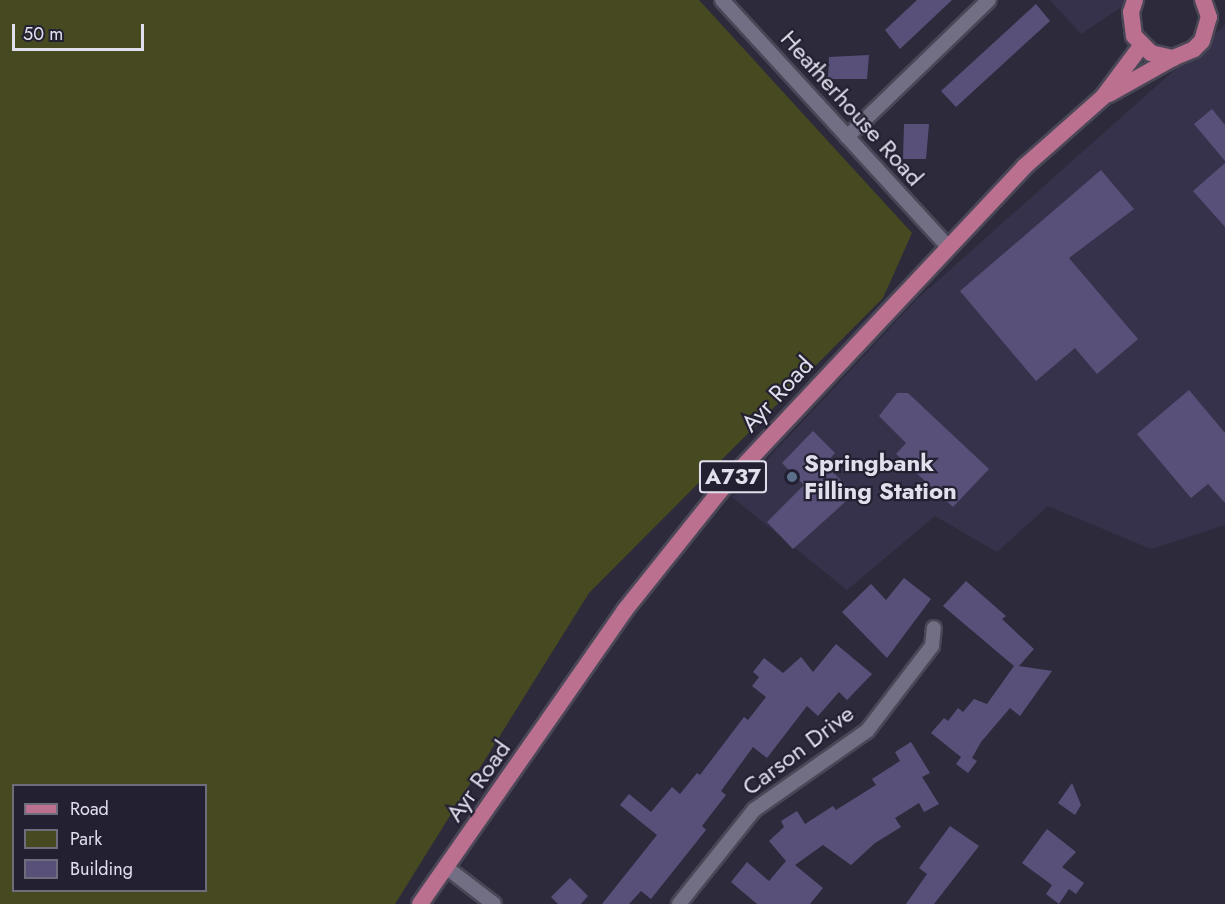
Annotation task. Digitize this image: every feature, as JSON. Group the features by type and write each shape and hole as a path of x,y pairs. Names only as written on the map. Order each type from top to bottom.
{"main road":[{"path":"1135,0 1131,24 1141,46 1161,57 1173,58"},
{"name":"A737","path":"1173,58 1194,49 1202,41 1207,30 1206,2"},
{"name":"Ayr Road","path":"420,904 625,610 720,491 1024,167 1103,97 1141,46"},
{"name":"Ayr Road","path":"1103,97 1173,58"}],"street":[{"name":"Heatherhouse Road","path":"722,0 948,247"},
{"path":"847,137 989,0"},
{"name":"Carson Drive","path":"681,904 754,810 867,731 932,646 934,627"},
{"path":"447,868 494,904"}],"shaded area":[{"path":"1050,0 1132,0 1081,34"},
{"path":"1225,25 1225,525 1151,549 1048,506 997,552 935,516 847,590 732,497 916,300"}],"green space":[{"path":"0,0 699,0 912,233 883,298 589,593 395,904 0,904"}],"building":[{"path":"917,0 952,0 900,49 885,30"},
{"path":"1036,4 1050,21 956,107 941,91"},
{"path":"869,55 867,79 828,79 829,57"},
{"path":"1212,109 1225,125 1225,161 1194,124"},
{"path":"904,124 929,124 926,159 903,159"},
{"path":"1225,163 1225,227 1193,191"},
{"path":"1101,170 1134,209 1069,258 1138,339 1097,374 1075,348 1036,381 960,291"},
{"path":"1189,390 1225,433 1225,503 1208,484 1191,498 1137,434"},
{"path":"897,393 908,393 989,469 953,507 896,454 906,443 879,416"},
{"path":"813,431 835,453 825,464 854,494 793,549 767,522 804,485 782,463"},
{"path":"904,578 931,599 887,658 842,612 871,584 886,600"},
{"path":"966,581 1006,616 1002,619 1034,649 1019,666 1052,671 1020,716 1010,708 981,742 972,758 977,761 968,773 956,764 961,757 931,733 944,718 948,721 958,708 963,712 974,699 987,704 1014,666 943,606"},
{"path":"836,644 872,674 847,700 839,692 818,716 807,706 767,758 753,747 721,791 726,795 702,826 706,830 651,899 641,891 629,904 602,904 657,835 620,805 629,794 651,812 672,787 680,794 697,773 700,775 744,717 748,720 766,697 752,686 759,677 753,672 764,658 783,673 801,657 813,672"},
{"path":"911,742 930,773 922,777 939,804 924,812 919,803 895,818 901,827 875,843 851,865 823,845 795,865 823,888 810,904 757,904 731,882 747,862 769,881 786,861 769,841 784,827 781,821 797,811 805,824 833,806 836,810 876,785 872,779 900,761 895,752"},
{"path":"1072,783 1081,805 1075,815 1058,803"},
{"path":"950,826 979,846 934,904 906,904 927,874 919,868"},
{"path":"1047,829 1076,852 1062,867 1084,883 1076,894 1069,889 1059,904 1046,894 1052,885 1022,863"},
{"path":"570,878 588,896 581,904 558,904 551,897"}],"place":[{"name":"Springbank Filling Station","path":"792,477"}]}
